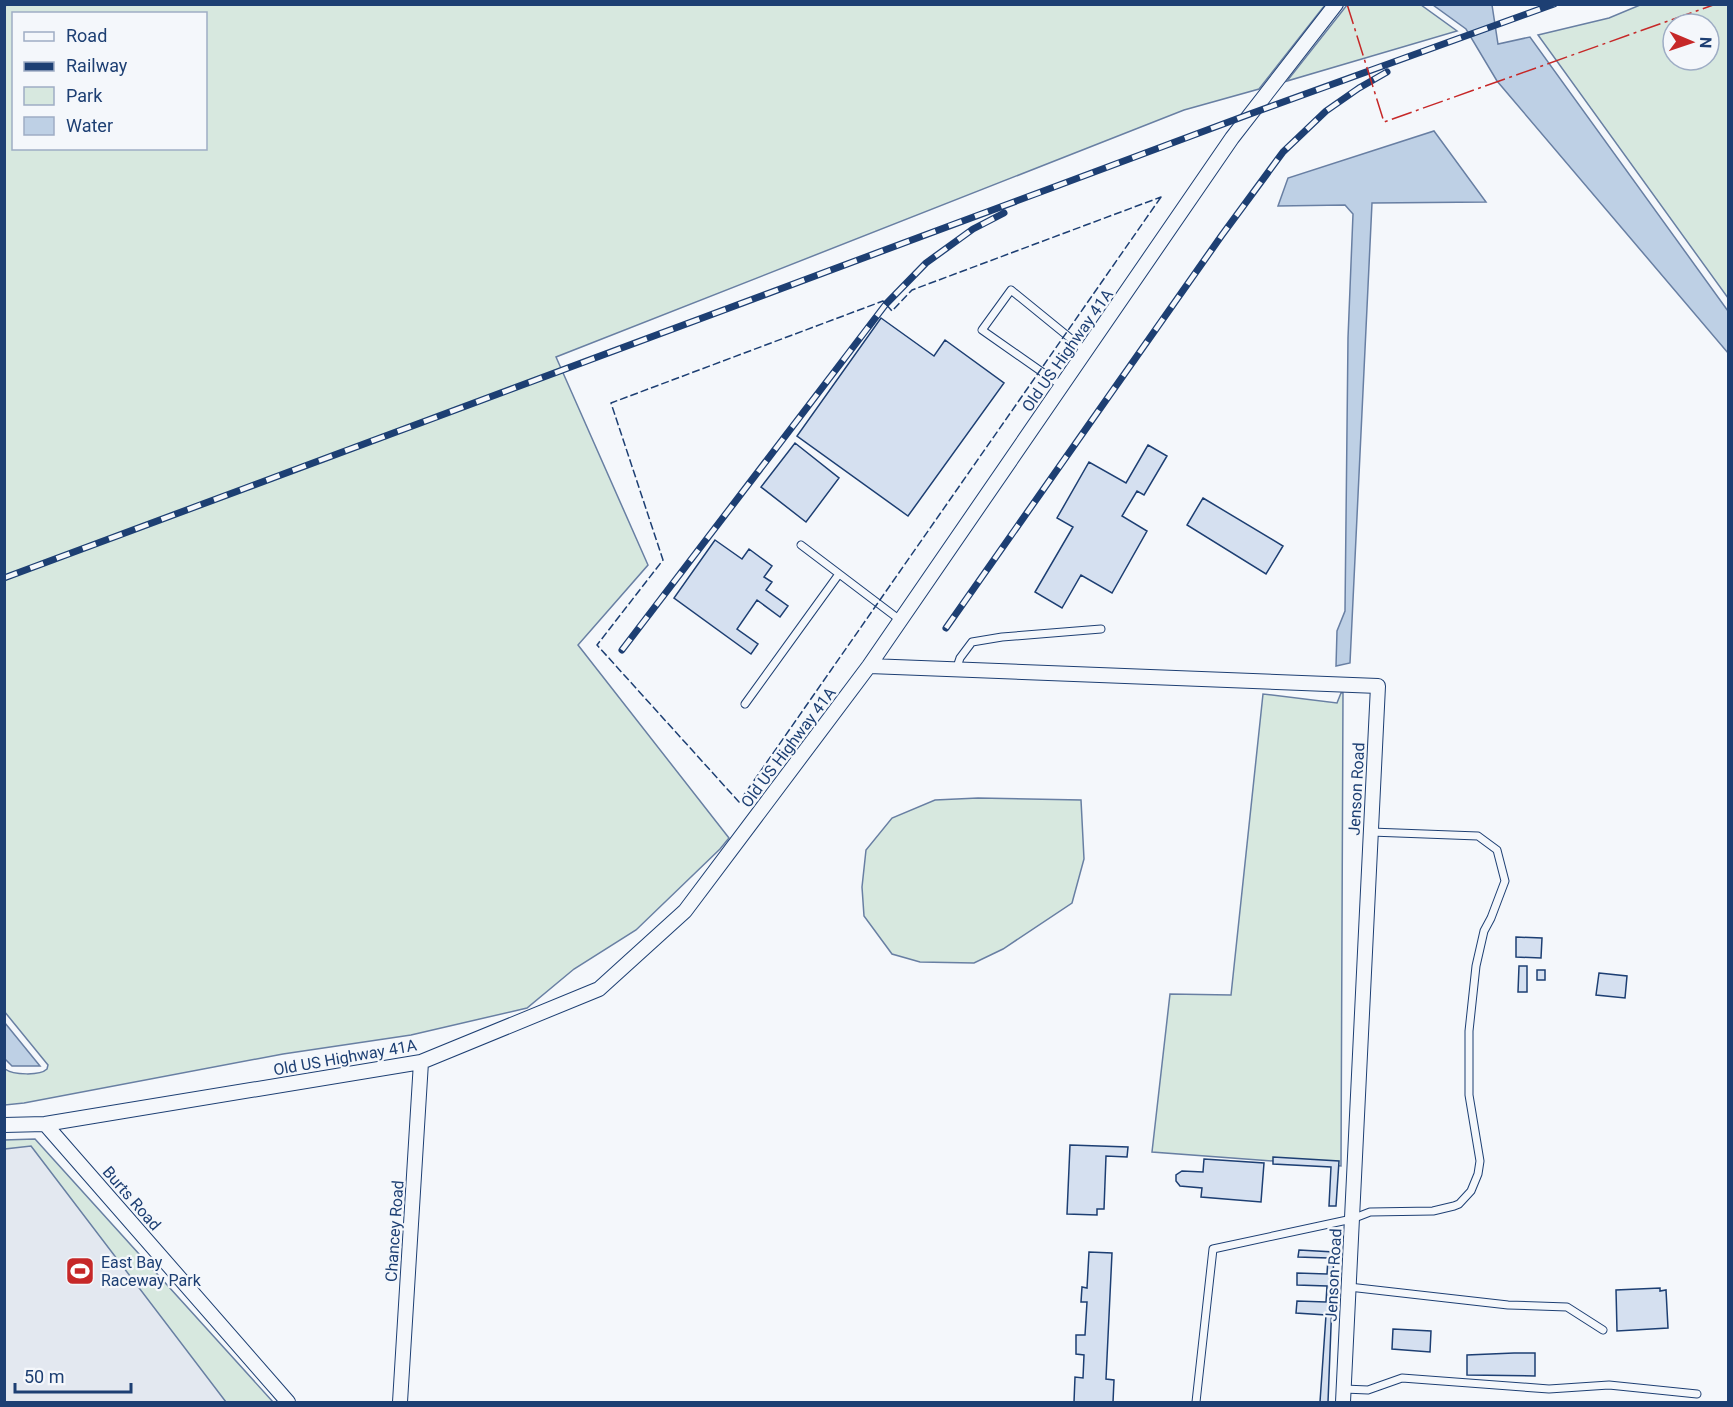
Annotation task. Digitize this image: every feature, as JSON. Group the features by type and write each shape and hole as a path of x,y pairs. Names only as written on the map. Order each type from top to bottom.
{"street":[{"name":"Old US Highway 41A","path":"4,1125 45,1124 421,1062 599,989 685,911 869,666 1232,138 1336,4"},
{"name":"Jenson Road","path":"869,666 1378,687 1343,1396"},
{"name":"Chancey Road","path":"400,1402 421,1062"},
{"name":"Burts Road","path":"45,1124 288,1402"}],"lane":[{"path":"1062,386 982,330 1011,290 1086,351"},
{"path":"801,546 900,620"},
{"path":"745,704 839,574"},
{"path":"956,670 960,658 972,642 1101,629"},
{"path":"1196,1402 1213,1249 1352,1219 1370,1212 1434,1211 1454,1206 1459,1204 1471,1191 1478,1174 1480,1161 1469,1095 1469,1031 1476,966 1484,931 1505,881 1497,850 1478,836 1371,832"},
{"path":"1349,1287 1508,1305 1567,1307 1603,1330"},
{"path":"1343,1396 1402,1378 1549,1389 1609,1385 1697,1394"}],"green space":[{"path":"8,4 1325,5 1259,89 1184,110 556,357 648,565 578,645 729,838 636,930 574,969 527,1008 411,1035 283,1054 5,1105 5,1069 14,1073 33,1074 44,1071 48,1065 4,1011 4,6"},
{"path":"1347,5 1421,5 1457,31 1287,81"},
{"path":"1640,5 1728,5 1728,298 1538,35 1609,18"},
{"path":"1343,693 1341,1166 1152,1152 1170,994 1231,995 1263,694 1337,703"},
{"path":"978,798 1081,800 1084,859 1072,903 1003,949 974,963 920,962 892,954 864,916 862,887 866,850 892,818 935,800"},
{"name":"East Bay Raceway Park","path":"35,1139 273,1402 5,1402 4,1140"}],"shaded area":[{"name":"East Bay Raceway Park","path":"31,1146 226,1402 5,1402 5,1149"}],"water":[{"path":"1433,5 1492,5 1498,44 1530,37 1728,311 1728,353 1497,81 1466,29"},
{"path":"1434,131 1486,202 1372,203 1350,663 1336,666 1337,631 1345,611 1348,338 1353,214 1345,205 1278,206 1288,178"},
{"path":"4,1023 40,1066 12,1066 5,1059"}],"building":[{"path":"881,318 934,356 945,340 1004,383 908,516 797,436"},
{"path":"795,443 839,478 806,522 761,487"},
{"path":"1148,445 1167,456 1144,495 1137,491 1122,516 1147,531 1112,593 1081,575 1062,608 1035,592 1073,527 1057,518 1089,462 1126,483"},
{"path":"1203,498 1283,546 1266,574 1187,525"},
{"path":"715,540 742,559 749,549 772,566 764,577 772,582 766,590 788,606 780,617 757,600 737,629 758,644 751,654 674,598"},
{"path":"1516,937 1542,938 1541,958 1516,957"},
{"path":"1519,966 1527,966 1527,992 1518,992"},
{"path":"1537,970 1545,970 1545,980 1537,980"},
{"path":"1599,973 1627,976 1625,998 1596,995"},
{"path":"1070,1145 1128,1147 1127,1157 1106,1156 1104,1209 1097,1209 1097,1215 1067,1214"},
{"path":"1273,1157 1339,1161 1336,1206 1329,1206 1331,1167 1273,1164"},
{"path":"1204,1159 1264,1163 1261,1202 1201,1197 1202,1188 1180,1186 1176,1181 1176,1175 1182,1171 1203,1172"},
{"path":"1299,1250 1334,1252 1328,1402 1320,1402 1326,1315 1296,1313 1297,1301 1326,1302 1327,1286 1297,1285 1297,1273 1327,1274 1328,1258 1298,1257"},
{"path":"1089,1252 1112,1253 1106,1379 1114,1380 1113,1402 1074,1402 1075,1377 1083,1378 1084,1355 1076,1354 1076,1335 1085,1335 1087,1302 1081,1302 1082,1287 1087,1288"},
{"path":"1660,1288 1660,1291 1666,1290 1668,1328 1617,1331 1616,1290"},
{"path":"1393,1329 1431,1331 1430,1352 1392,1349"},
{"path":"1535,1353 1535,1376 1467,1375 1467,1355"}],"railway":[{"path":"4,578 1250,114 1554,4"},
{"path":"946,628 1222,235 1283,152 1326,111 1387,72"},
{"path":"622,650 886,304 926,263 973,229 1004,213"}],"fence":[{"path":"1161,197 739,802 597,645 663,560 611,403 883,301 892,311 912,290 1161,197"}],"power":[{"path":"1347,4 1384,122 1716,4"}],"place":[{"name":"East Bay Raceway Park","path":"80,1271"}]}
